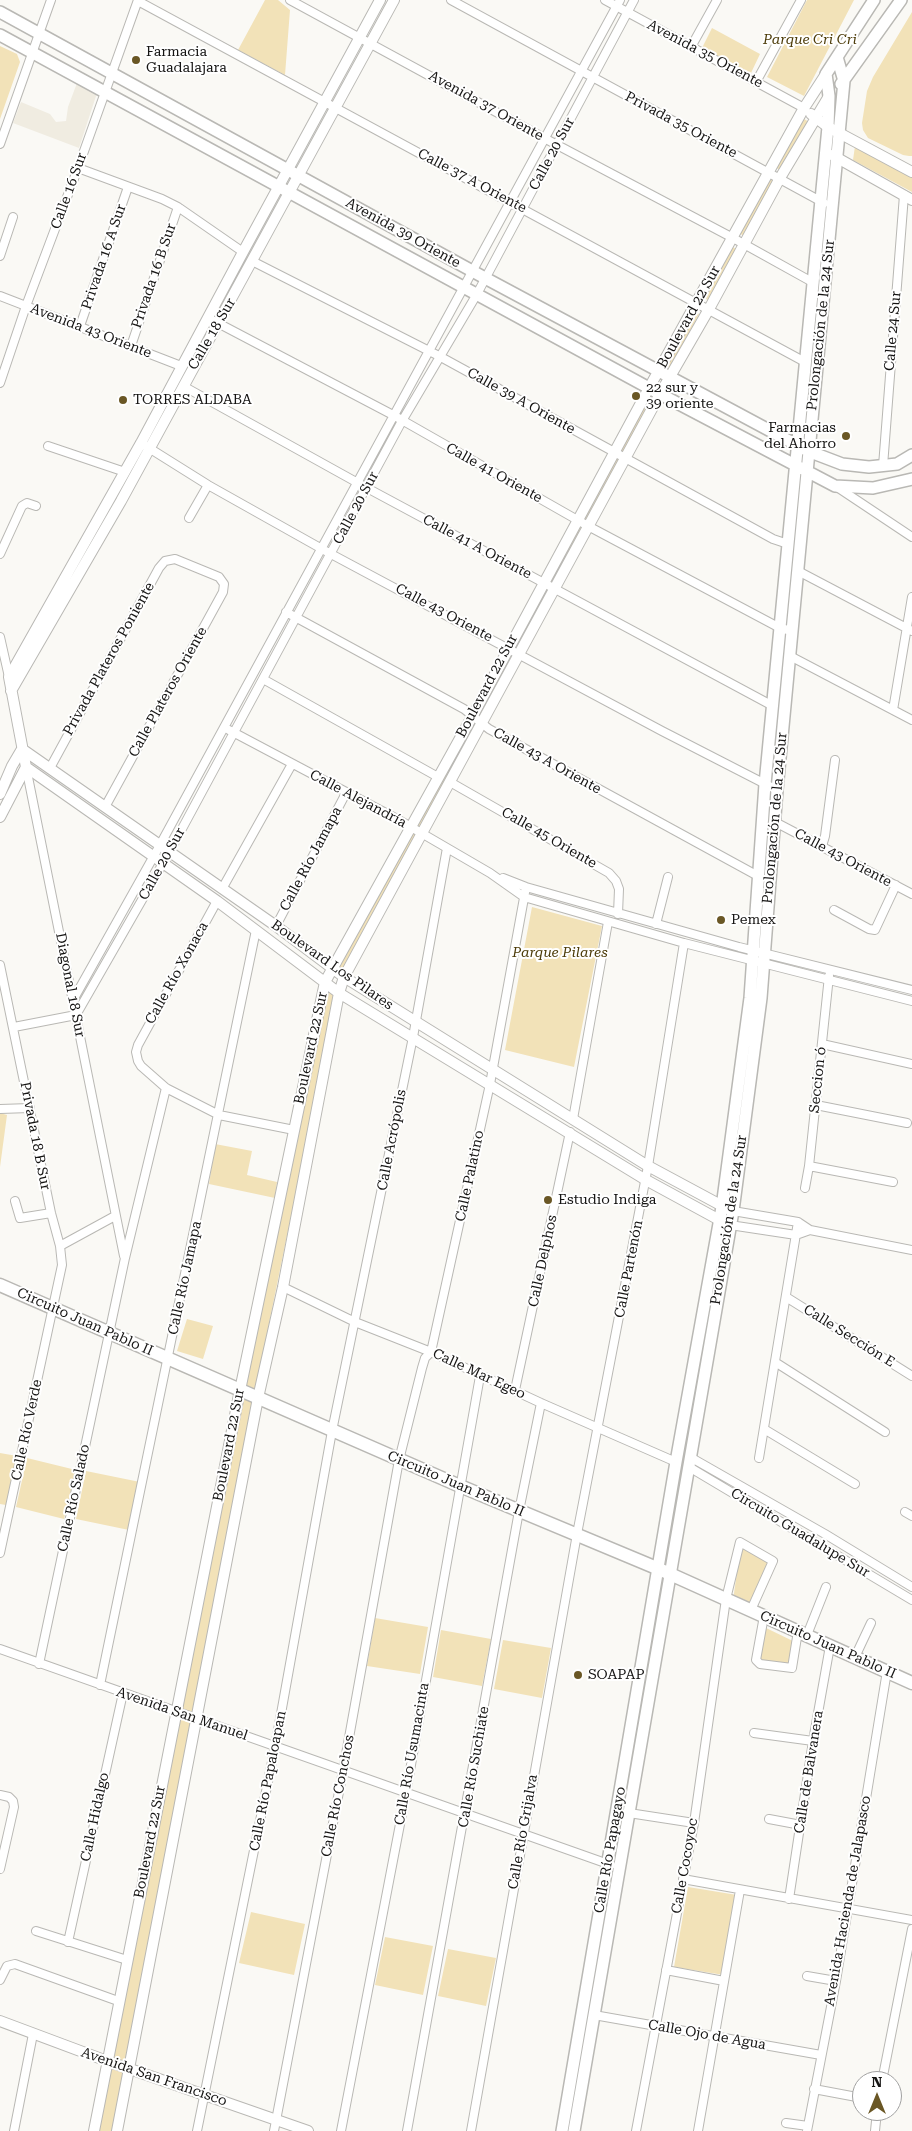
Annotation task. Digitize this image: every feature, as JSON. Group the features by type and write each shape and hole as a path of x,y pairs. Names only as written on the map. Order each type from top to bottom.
{"main road":[{"path":"826,74 874,0"},
{"name":"Boulevard 22 Sur","path":"829,96 844,81 901,0"},
{"name":"Avenida 39 Oriente","path":"0,12 473,271 808,451 842,464 862,467 897,464 912,456"},
{"name":"Avenida 39 Oriente","path":"0,35 660,394 835,486"},
{"name":"Prolongación de la 24 Sur","path":"758,958 758,876 788,544 801,468 808,451 840,134 844,81 837,57"},
{"name":"Prolongación de la 24 Sur","path":"671,1574 727,1209 750,998 758,958 775,822 798,571 801,468 797,445 828,127 829,96 826,74"},
{"path":"835,486 873,488 912,479"},
{"name":"Prolongación de la 24 Sur","path":"659,1569 676,1462 725,1223"},
{"name":"Circuito Juan Pablo II","path":"0,1284 399,1460 671,1574 912,1683"},
{"name":"Calle Río Papagayo","path":"562,2131 659,1569"},
{"name":"Calle Río Papagayo","path":"574,2131 671,1574"}],"street":[{"path":"0,144 51,0"},
{"name":"Calle 16 Sur","path":"0,383 26,306 138,0"},
{"name":"Calle 37 A Oriente","path":"138,0 806,362"},
{"name":"Avenida 37 Oriente","path":"290,0 371,42 557,145 734,238 814,284"},
{"name":"Calle 18 Sur","path":"9,677 116,499 125,472 145,446 181,366 380,0"},
{"name":"Calle 18 Sur","path":"11,691 145,446 183,386 219,323 394,0"},
{"name":"Privada 35 Oriente","path":"451,0 770,172 832,208"},
{"name":"Avenida 35 Oriente","path":"605,0 618,3 628,12 804,108"},
{"name":"Calle 20 Sur","path":"76,1015 170,851 402,421 486,278 634,0"},
{"path":"691,47 717,0"},
{"path":"756,82 801,0"},
{"name":"Calle 20 Sur","path":"73,1000 358,483 393,415 618,3"},
{"name":"Boulevard 22 Sur","path":"94,2131 118,2001 240,1390 325,982 649,388 734,238 804,108 826,74"},
{"name":"Boulevard 22 Sur","path":"117,2131 258,1398 283,1287 339,993 344,977 660,394 709,309 780,178 829,96"},
{"path":"804,108 828,127 912,172"},
{"path":"826,152 908,197"},
{"path":"78,168 162,199 242,252"},
{"name":"Privada 16 A Sur","path":"80,326 128,187"},
{"name":"Calle 24 Sur","path":"883,466 908,197"},
{"name":"Privada 16 B Sur","path":"131,346 178,208"},
{"path":"0,256 13,217"},
{"name":"Calle 39 A Oriente","path":"252,261 439,356 773,539 788,544"},
{"name":"Avenida 43 Oriente","path":"0,296 181,366"},
{"name":"Calle 41 Oriente","path":"208,317 393,415 588,526 780,628 792,632"},
{"name":"Calle 41 A Oriente","path":"183,386 366,488 773,706"},
{"path":"48,446 125,472"},
{"name":"Calle 43 Oriente","path":"145,446 208,485 331,554 662,731 777,790"},
{"path":"189,518 208,485"},
{"path":"835,486 912,537"},
{"path":"0,554 22,506 27,503 36,506"},
{"name":"Calle Plateros Oriente","path":"105,807 223,592 224,584 219,577 175,560"},
{"name":"Privada Plateros Poniente","path":"50,768 159,568 166,561 175,560"},
{"path":"798,571 910,629"},
{"path":"893,710 910,629 912,597"},
{"name":"Calle 43 A Oriente","path":"286,612 464,708 482,724 758,876"},
{"name":"Diagonal 18 Sur","path":"0,637 115,1216 125,1258 109,1332"},
{"path":"790,656 912,720"},
{"path":"263,679 438,776"},
{"name":"Calle Alejandría","path":"224,727 422,833 490,873 524,897 684,943 758,958"},
{"path":"0,794 22,748"},
{"name":"Boulevard Los Pilares","path":"22,748 276,926 344,977 648,1166 727,1209"},
{"path":"822,846 835,760"},
{"path":"222,889 292,764"},
{"path":"0,817 26,767"},
{"name":"Boulevard Los Pilares","path":"26,767 217,901 339,993 646,1180 725,1223"},
{"name":"Calle 45 Oriente","path":"450,782 609,872 616,880 619,889 618,914"},
{"name":"Calle Río Jamapa","path":"276,926 346,793"},
{"name":"Calle 43 Oriente","path":"775,822 912,894"},
{"name":"Calle Acrópolis","path":"332,1431 413,1037 447,848"},
{"name":"Calle Alejandría","path":"490,873 526,888 656,924 758,958"},
{"path":"656,924 668,877"},
{"path":"834,910 875,930 896,885"},
{"name":"Calle Palatino","path":"399,1460 425,1358 432,1352 490,1084 526,888"},
{"name":"Calle Río Xonaca","path":"166,1088 140,1066 136,1056 138,1045 217,901"},
{"path":"573,1119 608,922"},
{"name":"Calle Río Jamapa","path":"100,1685 256,930"},
{"name":"Calle Partenón","path":"577,1534 646,1180 684,943"},
{"path":"758,958 830,971 912,990"},
{"path":"758,958 829,981 912,1001"},
{"name":"Privada 18 B Sur","path":"0,965 1,981 14,1027 51,1213 60,1246 62,1265 53,1307"},
{"name":"Seccion ó","path":"805,1188 830,971"},
{"path":"14,1027 76,1015"},
{"path":"822,1044 912,1064"},
{"path":"125,1258 166,1088 219,1115 294,1130"},
{"path":"816,1105 906,1123"},
{"path":"0,1109 30,1108"},
{"name":"Calle Delphos","path":"516,1390 570,1132"},
{"path":"809,1166 893,1182"},
{"path":"15,1201 20,1218 51,1213"},
{"path":"727,1209 798,1222 810,1230 912,1250"},
{"path":"60,1246 115,1216"},
{"name":"Calle Sección E","path":"759,1458 798,1222"},
{"path":"725,1223 796,1235 810,1230"},
{"name":"Calle Mar Egeo","path":"283,1287 355,1322 432,1352 480,1376 516,1390 541,1403 676,1462"},
{"name":"Calle Sección E","path":"786,1297 912,1376"},
{"name":"Calle Río Verde","path":"0,1553 53,1307"},
{"name":"Calle Río Salado","path":"40,1664 109,1332"},
{"path":"775,1362 885,1432"},
{"name":"Calle Río Usumacinta","path":"342,2131 406,1793 480,1376"},
{"name":"Calle Río Suchiate","path":"408,2131 519,1511 541,1403"},
{"path":"764,1429 855,1484"},
{"name":"Calle Río Papaloapan","path":"197,2131 275,1747 332,1431"},
{"name":"Calle Río Conchos","path":"274,2131 343,1771 399,1460"},
{"name":"Circuito Guadalupe Sur","path":"689,1462 799,1519 912,1587"},
{"name":"Circuito Guadalupe Sur","path":"689,1462 793,1529 912,1600"},
{"path":"793,1529 799,1519"},
{"name":"Calle Río Grijalva","path":"471,2131 522,1834 577,1534"},
{"name":"Calle Cocoyoc","path":"636,2131 694,1823 726,1599 738,1544 742,1542 773,1561 751,1610"},
{"path":"764,1616 756,1660 760,1664 792,1668 803,1633 826,1587"},
{"path":"855,1657 871,1623"},
{"name":"Calle de Balvanera","path":"789,1898 813,1741 830,1646"},
{"name":"Avenida San Manuel","path":"0,1650 608,1865 620,1867"},
{"name":"Avenida Hacienda de Jalapasco","path":"808,2129 814,2089 836,1981 887,1671"},
{"name":"Calle Hidalgo","path":"68,1942 123,1693"},
{"path":"754,1733 813,1741"},
{"path":"0,1795 9,1797 13,1801 14,1807 0,1868"},
{"path":"630,1813 694,1823"},
{"path":"769,1818 801,1825"},
{"path":"683,1878 740,1890 912,1920"},
{"path":"698,2131 740,1890"},
{"path":"884,2071 911,1943 912,1929"},
{"path":"36,1931 127,1960"},
{"path":"0,1980 7,1966 14,1964 118,2001"},
{"path":"666,1970 724,1981"},
{"path":"807,1976 836,1981"},
{"name":"Calle Ojo de Agua","path":"594,2015 715,2038 821,2054"},
{"name":"Avenida San Francisco","path":"0,2021 129,2069 308,2131"},
{"path":"14,2131 33,2034"},
{"path":"814,2089 852,2096"},
{"path":"786,2123 808,2129"}],"shaded area":[{"path":"77,83 97,93 79,148 13,123 21,102 50,114 56,122 66,121 68,107"}],"green space":[{"path":"265,0 278,0 290,10 285,75 238,50"},
{"name":"Parque Cri Cri","path":"807,0 854,0 804,96 767,77"},
{"path":"912,12 912,156 909,156 868,138 863,130 862,123 867,91 873,77"},
{"path":"712,28 760,54 751,73 702,48"},
{"path":"0,46 17,54 20,62 0,119"},
{"path":"801,117 809,122 783,171 774,167"},
{"path":"855,146 912,176 912,192 853,160"},
{"path":"769,177 777,182 747,238 739,233"},
{"path":"731,246 736,249 708,300 702,297"},
{"path":"695,313 699,314 670,368 665,365"},
{"path":"650,394 655,396 344,974 335,967"},
{"name":"Parque Pilares","path":"532,907 602,926 574,1067 505,1050"},
{"path":"327,987 336,996 255,1392 246,1386"},
{"path":"0,1113 7,1115 0,1167"},
{"path":"215,1144 252,1151 247,1175 277,1182 275,1198 209,1184"},
{"path":"187,1319 213,1326 203,1359 177,1351"},
{"path":"239,1395 258,1403 117,2131 94,2131"},
{"path":"0,1453 17,1456 6,1505 0,1504"},
{"path":"27,1458 76,1470 64,1519 16,1507"},
{"path":"86,1471 140,1482 129,1530 76,1519"},
{"path":"741,1544 771,1561 750,1607 733,1600"},
{"path":"375,1618 428,1627 420,1674 367,1666"},
{"path":"764,1627 795,1642 791,1667 758,1662"},
{"path":"441,1630 491,1639 482,1686 433,1677"},
{"path":"503,1640 551,1648 542,1698 494,1689"},
{"path":"688,1887 737,1895 724,1975 674,1967"},
{"path":"251,1912 305,1924 294,1975 239,1963"},
{"path":"385,1937 433,1946 423,1995 375,1985"},
{"path":"448,1949 496,1958 486,2006 438,1996"}],"place":[{"name":"Farmacia Guadalajara","path":"136,60"},
{"name":"22 sur y 39 oriente","path":"636,396"},
{"name":"TORRES ALDABA","path":"123,400"},
{"name":"Farmacias del Ahorro","path":"846,436"},
{"name":"Pemex","path":"721,920"},
{"name":"Estudio Indiga","path":"548,1200"},
{"name":"SOAPAP","path":"578,1675"}]}
